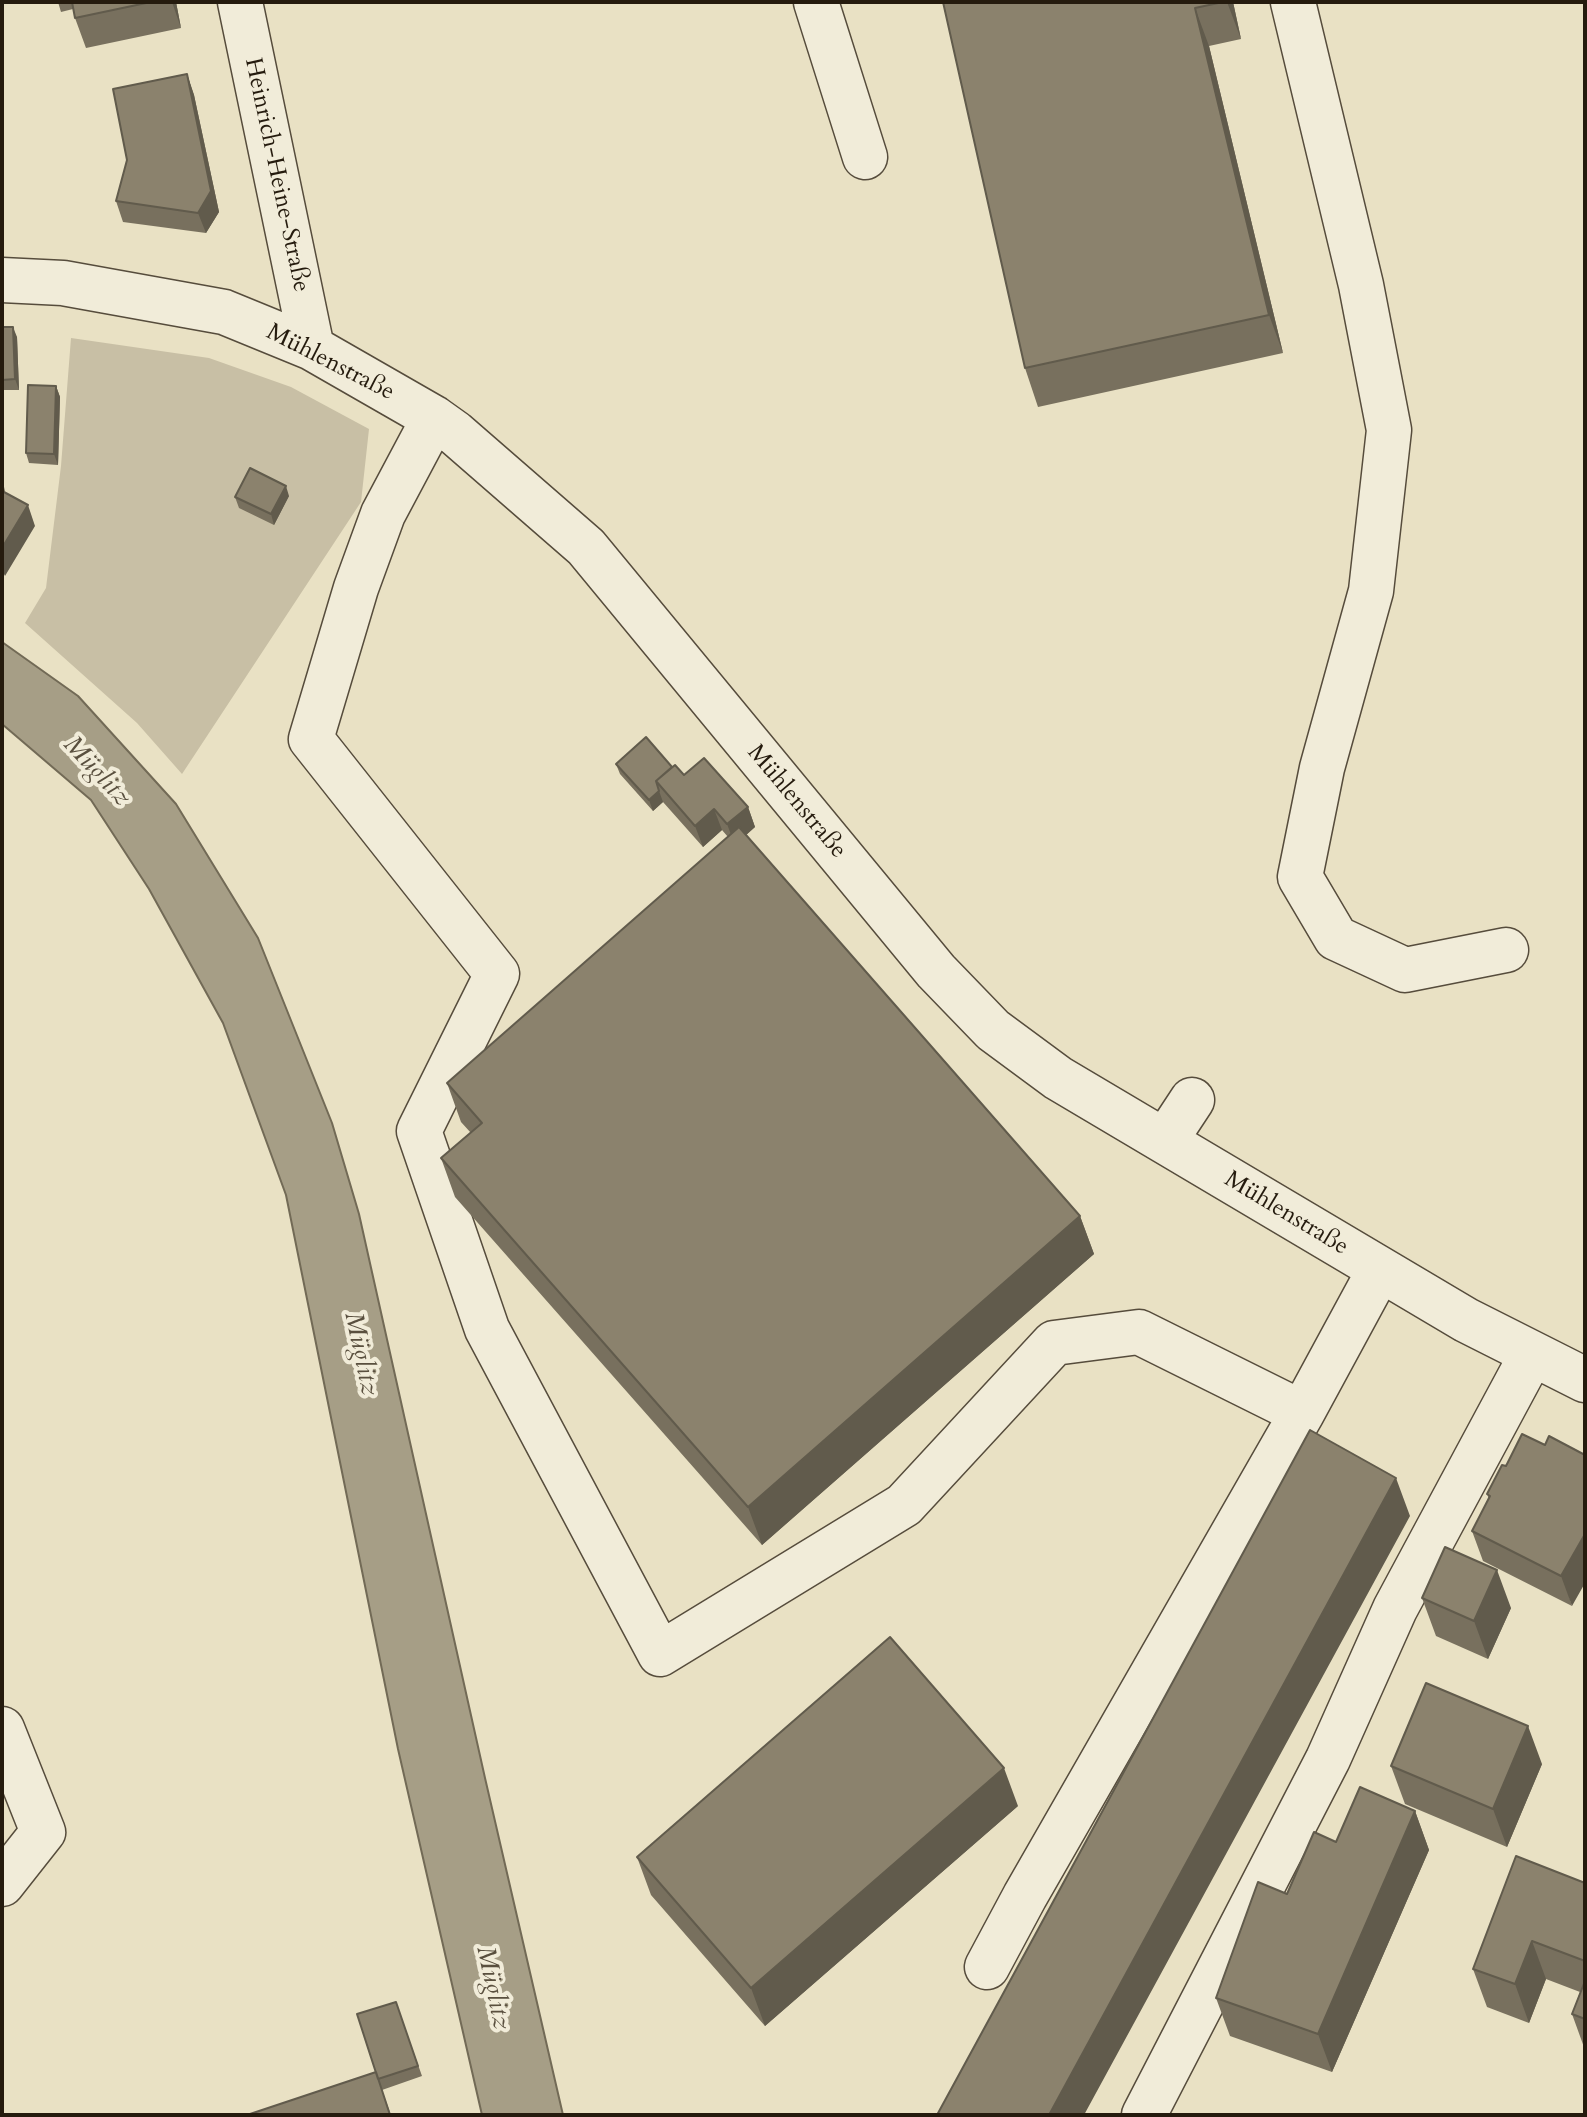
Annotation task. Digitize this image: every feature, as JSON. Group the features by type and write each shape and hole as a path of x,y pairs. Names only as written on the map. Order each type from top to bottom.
{"street":[{"name":"Heinrich-Heine-Straße","path":"240,2 312,348"},
{"path":"816,2 865,157"},
{"path":"1293,2 1361,285 1389,430 1371,591 1322,768 1300,877 1336,938 1405,970 1506,950"},
{"name":"Mühlenstraße","path":"2,280 63,283 224,312 312,348 434,418 586,547 936,971 993,1030 1058,1078 1466,1320 1585,1380"},
{"path":"434,418 383,514 356,588 311,739 497,974 419,1131 487,1329 660,1654 904,1505 1054,1343 1139,1332 1302,1413"},
{"path":"1165,1141 1192,1100"},
{"path":"987,1967 1302,1413 1380,1269"},
{"path":"1144,2115 1328,1759 1395,1609 1532,1354"},
{"path":"2,1729 43,1832 2,1884"}],"shaded area":[{"path":"71,338 209,358 291,387 369,429 361,502 182,774 137,723 25,623 46,588 61,466"}],"water":[{"name":"Müglitz","path":"2,642 78,696 176,804 258,938 332,1123 359,1214 563,2115 482,2115 398,1749 286,1195 223,1023 149,889 91,800 2,724"}],"building":[{"path":"72,2 151,2 75,18"},
{"path":"943,2 1223,2 1195,8 1269,315 1025,368"},
{"path":"187,74 211,191 198,213 116,201 127,160 113,89"},
{"path":"2,327 13,327 15,379 2,380"},
{"path":"28,385 56,386 54,454 26,453"},
{"path":"250,468 286,486 271,514 235,497"},
{"path":"2,482 4,492 28,505 2,548"},
{"path":"646,737 672,767 656,781 659,791 649,800 616,764"},
{"path":"704,758 748,807 727,824 714,809 695,826 656,781 675,765 684,775"},
{"path":"739,827 1080,1216 748,1507 441,1158 482,1123 447,1083"},
{"path":"1310,1430 1396,1478 1049,2115 937,2115"},
{"path":"1522,1434 1545,1445 1549,1436 1585,1455 1585,1534 1561,1576 1472,1531 1490,1496 1487,1494"},
{"path":"1445,1547 1497,1570 1474,1621 1422,1598"},
{"path":"890,1637 1004,1768 751,1988 637,1857"},
{"path":"1426,1683 1528,1726 1493,1809 1391,1766"},
{"path":"1360,1787 1415,1811 1318,2034 1216,1998 1258,1882 1287,1894 1314,1832 1336,1842"},
{"path":"1516,1856 1585,1883 1585,1961 1532,1941 1515,1984 1473,1969"},
{"path":"1585,1981 1585,2019 1572,2014"},
{"path":"396,2002 418,2066 378,2079 357,2014"},
{"path":"376,2072 390,2115 247,2115"}]}
